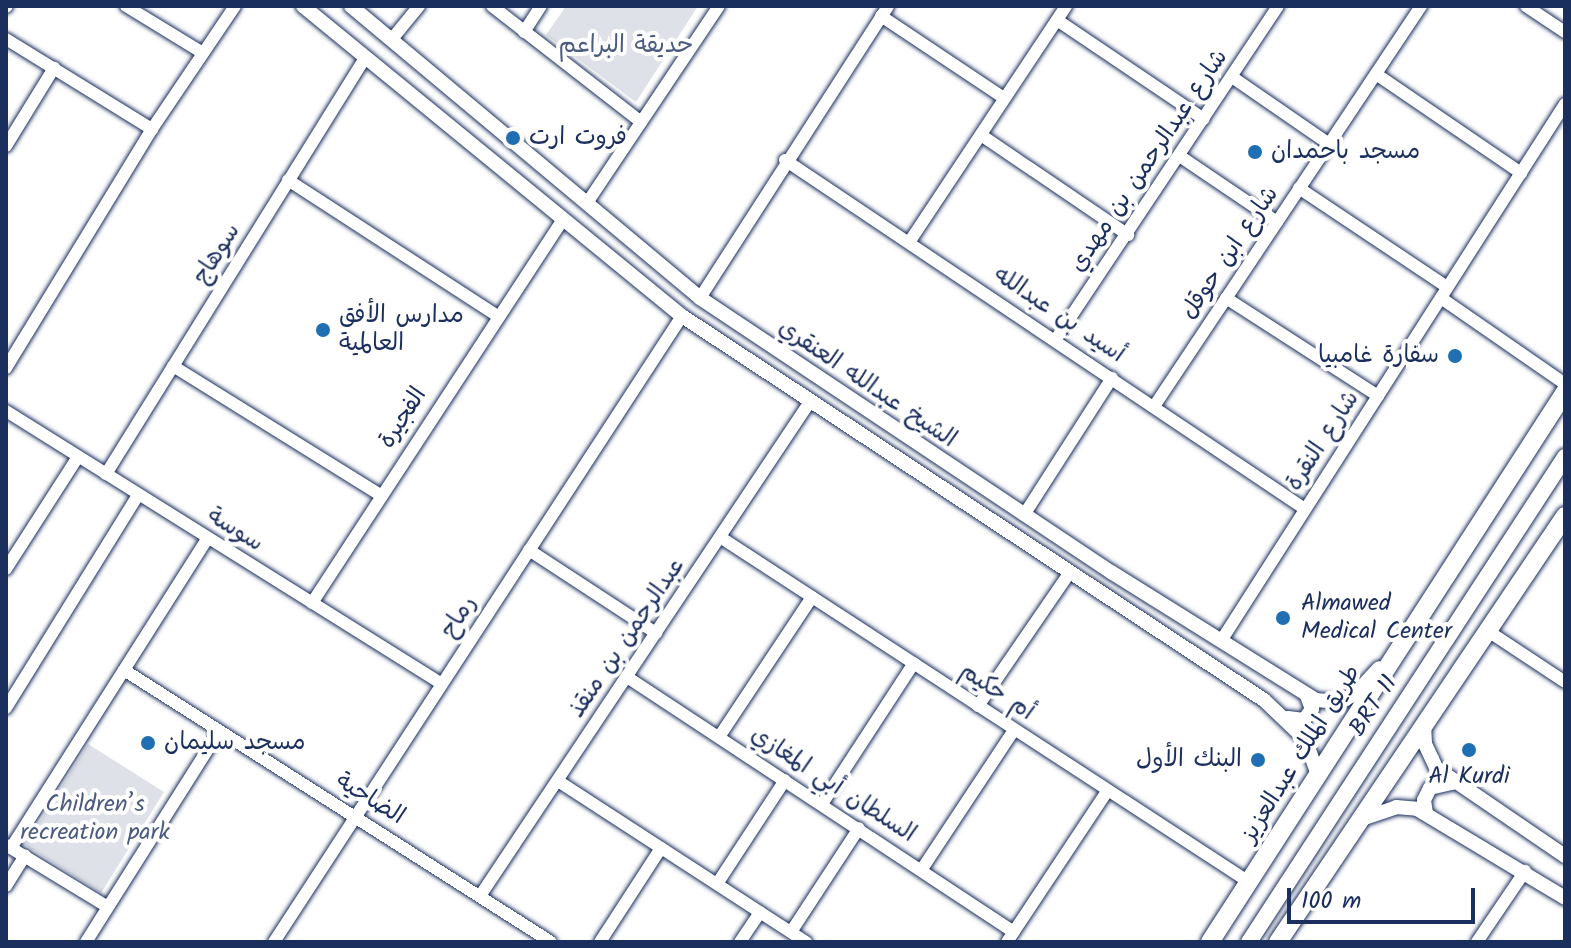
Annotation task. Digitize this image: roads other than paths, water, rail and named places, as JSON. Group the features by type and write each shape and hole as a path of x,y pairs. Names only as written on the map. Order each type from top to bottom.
{"main road":[{"name":"طريق الملك عبدالعزيز","path":"1210,942 1318,775 1390,656 1565,392"},
{"name":"BRT 11","path":"1249,942 1565,457"},
{"path":"1278,942 1565,516"}],"street":[{"path":"126,6 201,52"},
{"path":"6,368 152,129 201,52 235,6"},
{"name":"الشيخ عبدالله العنقري","path":"303,6 682,316 1287,718 1313,751 1318,775"},
{"name":"الشيخ عبدالله العنقري","path":"351,6 700,298 1024,515 1307,696 1340,702 1356,693 1390,656"},
{"path":"392,39 419,6"},
{"path":"492,6 641,122"},
{"path":"524,32 541,6"},
{"path":"587,203 719,6"},
{"path":"910,241 1066,6"},
{"name":"شارع ابن حوقل","path":"1155,405 1421,6"},
{"path":"1526,6 1565,32"},
{"name":"شارع عبدالرحمن بن مهدي","path":"1056,339 1181,157 1276,7"},
{"path":"700,298 785,160 884,11 1004,98"},
{"path":"1057,20 1204,119"},
{"path":"6,39 152,129"},
{"name":"سوهاج","path":"106,474 366,57"},
{"path":"6,146 54,68"},
{"path":"1376,74 1521,173"},
{"path":"1232,77 1329,144"},
{"name":"شارع النقرة","path":"1221,641 1565,104"},
{"path":"981,135 1128,235"},
{"path":"1181,157 1277,222"},
{"name":"أسيد بن عبدالله","path":"785,160 1155,405 1305,509"},
{"path":"288,180 496,315"},
{"path":"1299,188 1565,384"},
{"name":"الفجيرة","path":"312,603 496,315 563,219"},
{"path":"1226,298 1378,396"},
{"name":"رماح","path":"274,942 682,316"},
{"path":"173,366 380,495"},
{"path":"1024,515 1112,378"},
{"name":"عبدالرحمن بن منقذ","path":"480,896 809,403"},
{"name":"سوسة","path":"6,411 442,684"},
{"path":"6,569 78,457"},
{"path":"6,708 138,495"},
{"name":"أم حكيم","path":"720,537 1249,882"},
{"path":"108,907 8,846 207,539"},
{"path":"529,550 656,633"},
{"path":"978,706 1070,572"},
{"path":"719,737 812,597"},
{"path":"1488,631 1565,682"},
{"path":"822,804 914,663"},
{"name":"الضاحية","path":"124,670 551,942"},
{"name":"السلطان أبي المغازي","path":"627,677 922,869 1010,937"},
{"path":"1287,718 1304,720 1312,709 1307,696"},
{"path":"1424,723 1428,753 1452,783 1565,856"},
{"path":"922,869 1014,730"},
{"path":"86,942 219,732"},
{"path":"717,884 785,780"},
{"path":"558,781 806,942"},
{"path":"1426,813 1430,788 1452,783"},
{"path":"1010,937 1108,790"},
{"path":"1361,819 1396,807 1426,813 1565,898"},
{"path":"791,932 859,828"},
{"path":"600,942 661,848"},
{"path":"6,886 25,856"},
{"path":"1477,942 1525,871"},
{"path":"740,942 760,912"}],"place":[{"name":"فروت ارت","path":"513,138"},
{"name":"مسجد باحمدان","path":"1255,152"},
{"name":"مدارس الأفق العالمية","path":"323,330"},
{"name":"سفارة غامبيا","path":"1455,356"},
{"name":"Almawed Medical Center","path":"1283,618"},
{"name":"مسجد سليمان","path":"148,743"},
{"name":"Al Kurdi","path":"1469,750"},
{"name":"البنك الأول","path":"1258,760"}],"park label":[{"name":"حديقة البراعم","path":"626,46"},
{"name":"Children’s recreation park","path":"95,819"}]}
